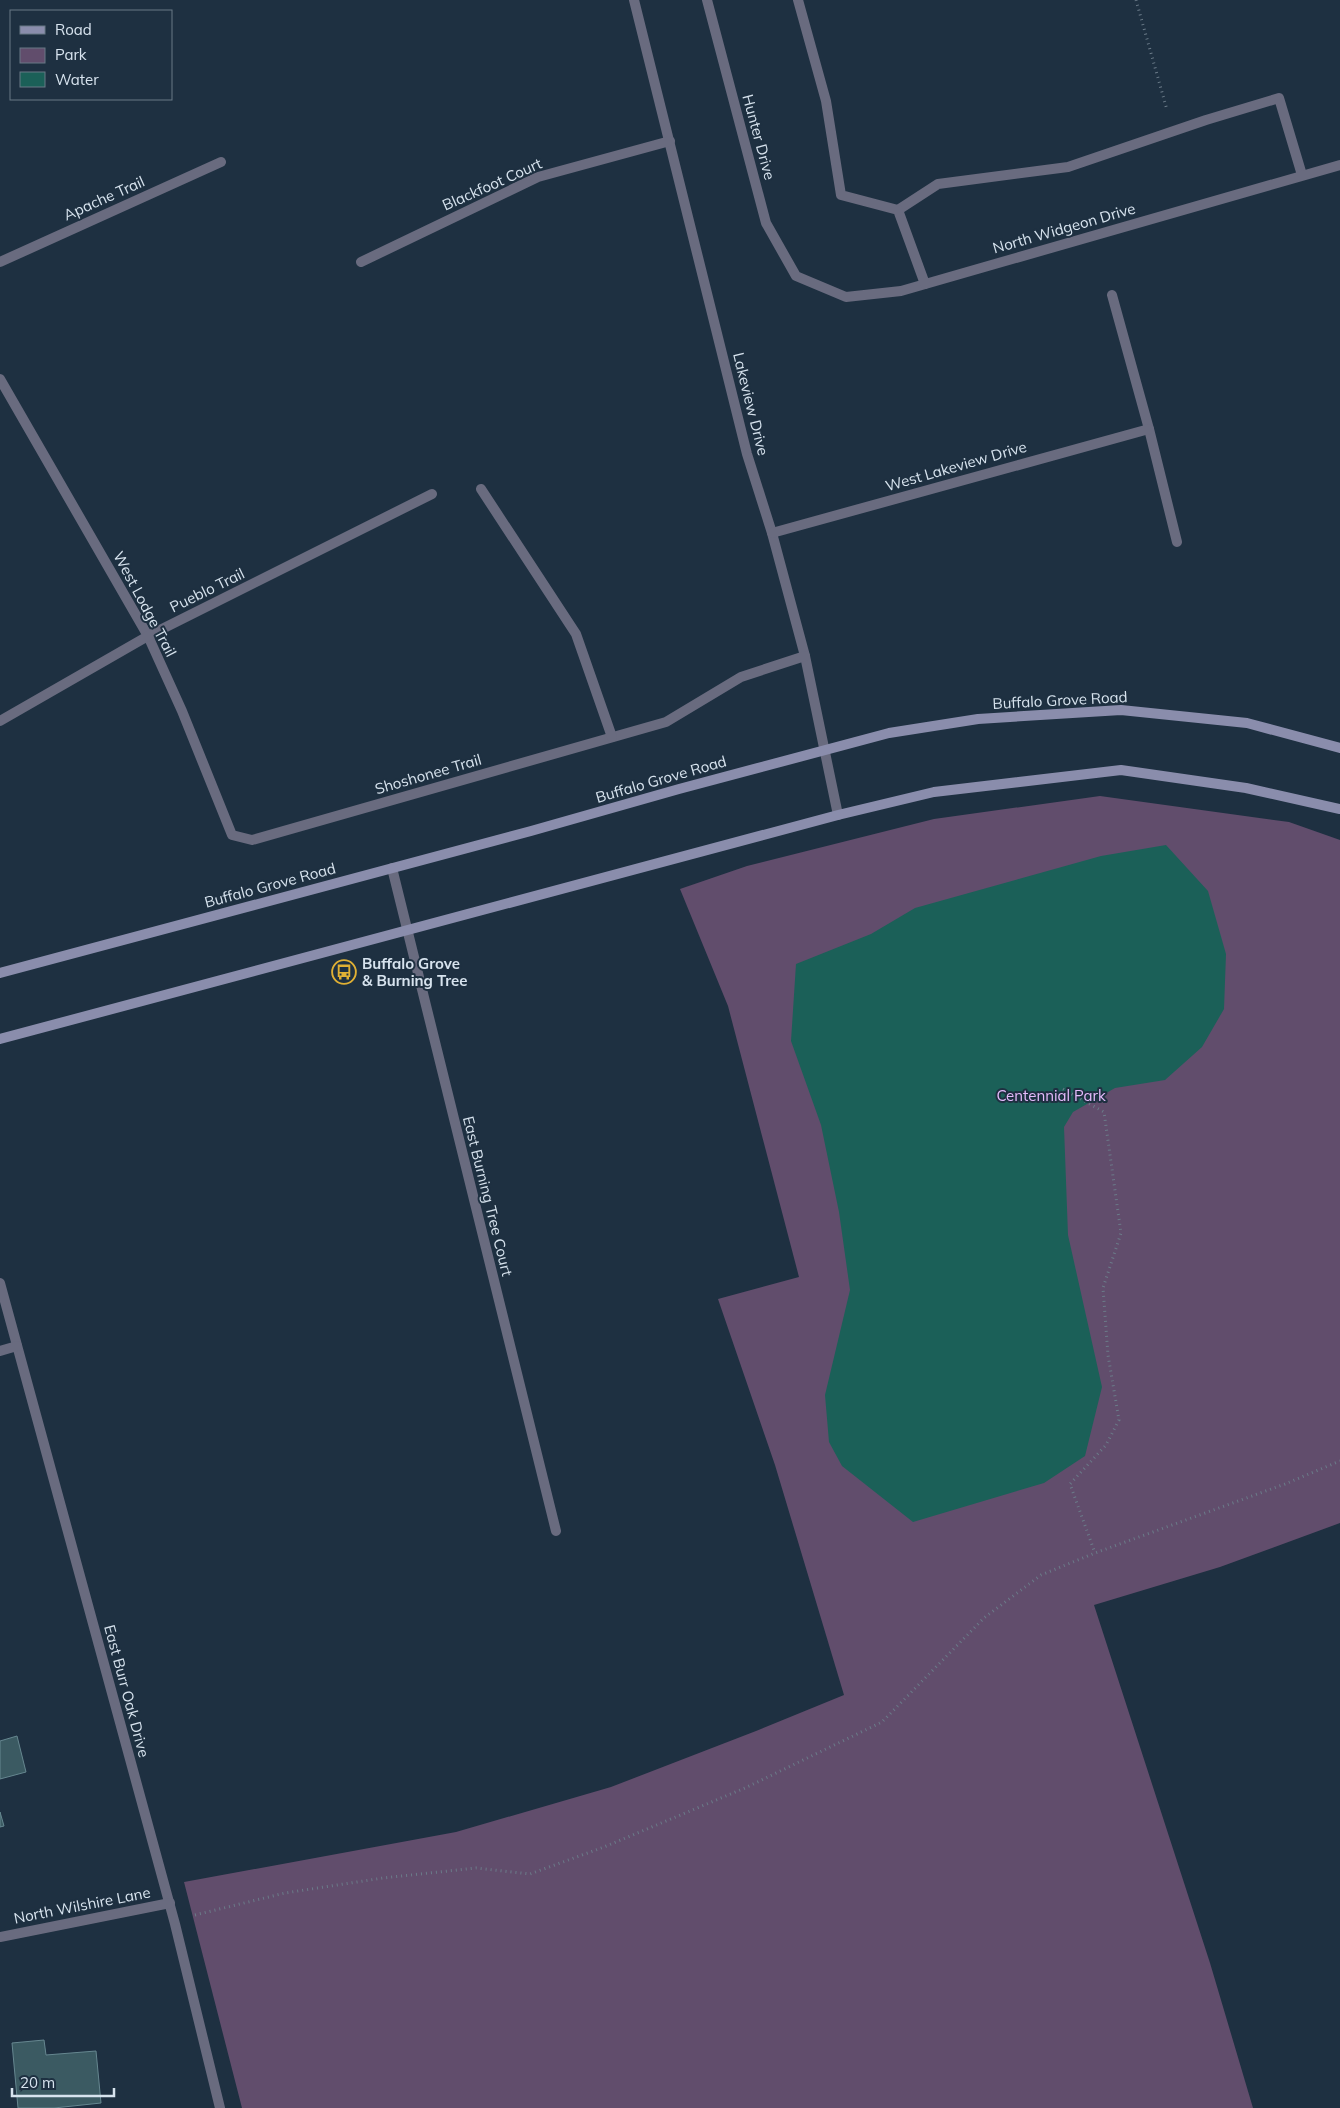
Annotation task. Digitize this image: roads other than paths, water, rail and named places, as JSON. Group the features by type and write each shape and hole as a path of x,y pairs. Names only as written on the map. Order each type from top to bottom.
{"main road":[{"name":"Buffalo Grove Road","path":"0,974 889,733 978,719 1121,710 1247,723 1340,748"},
{"path":"0,1039 838,815 934,792 1121,770 1246,788 1340,809"}],"street":[{"name":"Lakeview Drive","path":"634,0 747,454 772,534 805,656 838,815"},
{"name":"Hunter Drive","path":"707,0 766,223 796,276"},
{"path":"798,0 826,101 841,195 898,210 938,184 1068,167 1173,131 1279,98 1302,175"},
{"name":"Blackfoot Court","path":"361,262 538,177 670,141"},
{"name":"Apache Trail","path":"0,262 221,162"},
{"name":"North Widgeon Drive","path":"796,276 846,298 901,291 1340,164"},
{"path":"898,210 925,284"},
{"path":"1112,295 1149,429 1177,542"},
{"name":"West Lodge Trail","path":"0,379 148,636 182,712 232,835 252,840"},
{"name":"West Lakeview Drive","path":"772,534 1149,429"},
{"path":"481,489 576,634 612,737"},
{"name":"Pueblo Trail","path":"0,721 148,636 432,494"},
{"name":"Shoshonee Trail","path":"252,840 666,722 741,677 805,656"},
{"name":"East Burning Tree Court","path":"392,868 556,1531"},
{"name":"East Burr Oak Drive","path":"0,1283 170,1903 220,2108"},
{"path":"0,1351 18,1346"},
{"name":"North Wilshire Lane","path":"0,1936 170,1903"}],"water":[{"path":"1166,845 1208,891 1226,954 1224,1009 1202,1047 1165,1080 1115,1088 1073,1112 1064,1127 1068,1235 1102,1387 1085,1456 1044,1483 913,1522 842,1466 829,1442 825,1395 850,1290 839,1212 821,1125 791,1041 796,964 871,934 915,908 1101,856"}],"place":[{"name":"Buffalo Grove & Burning Tree","path":"344,972"}],"park label":[{"name":"Centennial Park","path":"1051,1095"}]}
